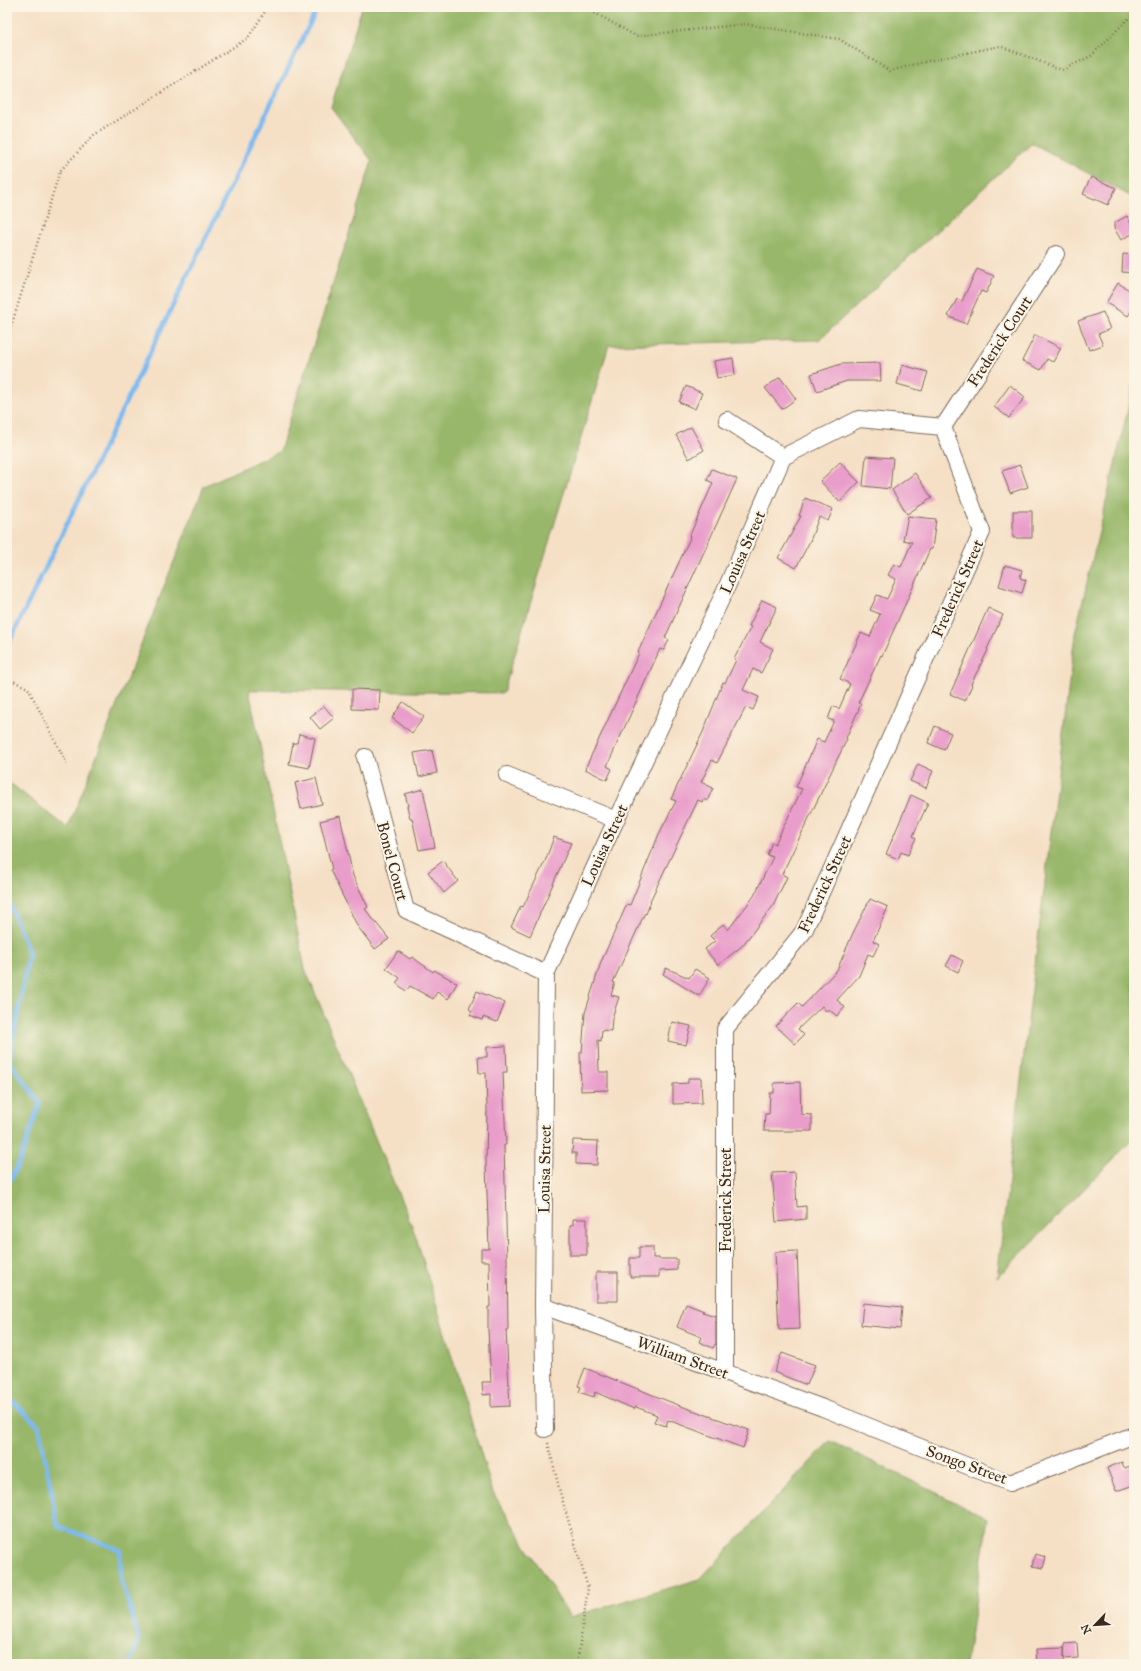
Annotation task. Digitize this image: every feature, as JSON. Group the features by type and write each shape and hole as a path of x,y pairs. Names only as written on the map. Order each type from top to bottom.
{"street":[{"name":"Frederick Court","path":"942,427 1056,254"},
{"path":"727,420 783,457 859,419 942,427"},
{"name":"Frederick Street","path":"725,1373 725,1029 804,931 982,532 942,427"},
{"name":"Louisa Street","path":"545,1429 543,1306 546,974 616,820 725,591 783,457"},
{"name":"Bonel Court","path":"365,757 406,910 546,974"},
{"path":"507,774 616,820"},
{"name":"William Street","path":"543,1306 823,1408"},
{"name":"Songo Street","path":"823,1408 1010,1483 1134,1435"}],"path":[{"path":"7,342 8,333 60,171 94,136 248,38 268,7"},
{"path":"584,7 636,36 745,24 839,39 890,72 928,61 1000,46 1062,70 1091,56 1134,12"},
{"path":"7,678 28,688 68,766"},
{"path":"545,1429 560,1492 588,1588 577,1664"}],"green space":[{"path":"362,7 1134,7 1134,198 1032,143 819,340 609,345 503,693 249,690 305,969 415,1234 493,1493 570,1617 700,1579 830,1441 988,1518 966,1664 7,1664 7,781 68,828 204,486 280,451 372,161 331,107"},
{"path":"1134,383 1134,1138 997,1278 1075,634"}],"building":[{"path":"1091,177 1116,188 1108,205 1083,194"},
{"path":"1127,216 1134,233 1121,240 1114,228 1114,223"},
{"path":"1123,254 1134,255 1134,273 1122,272"},
{"path":"977,269 994,276 986,293 981,291 966,324 948,316 957,299 962,301"},
{"path":"1118,283 1134,293 1134,307 1128,316 1106,303"},
{"path":"1103,312 1110,329 1098,334 1103,345 1089,350 1078,321"},
{"path":"1035,335 1061,348 1053,362 1047,359 1041,370 1022,361"},
{"path":"733,358 735,375 717,378 714,361"},
{"path":"880,363 881,381 847,381 817,391 811,374 841,364"},
{"path":"902,365 928,372 922,391 897,384"},
{"path":"780,377 796,399 782,409 765,388"},
{"path":"1010,385 1025,397 1009,418 994,407"},
{"path":"686,386 702,393 695,409 679,402"},
{"path":"691,427 704,450 689,459 676,435"},
{"path":"866,456 893,458 890,489 863,486"},
{"path":"840,462 859,482 840,502 820,481"},
{"path":"1020,465 1028,487 1010,493 1002,471"},
{"path":"712,469 737,479 665,638 669,640 664,650 660,649 607,766 612,769 607,780 585,769 690,538 689,537 713,483 707,480"},
{"path":"915,473 932,498 907,514 892,490"},
{"path":"805,498 833,509 828,521 819,517 810,541 796,568 778,558 801,516 799,516"},
{"path":"1013,511 1032,511 1032,538 1013,538"},
{"path":"908,516 936,519 932,549 930,549 882,656 881,655 858,703 861,704 846,738 847,739 782,874 787,877 773,906 742,946 718,965 705,949 715,941 710,936 723,924 728,930 754,896 773,857 767,855 772,842 775,844 802,789 796,787 817,739 824,742 834,721 828,719 833,706 839,709 850,684 840,679 861,633 870,637 880,614 870,610 877,595 887,599 896,579 888,575 894,564 901,567 912,542 903,540"},
{"path":"1005,565 1022,570 1020,578 1026,580 1022,593 999,586"},
{"path":"762,600 777,607 760,642 773,649 761,673 753,669 743,690 759,697 753,710 746,707 717,763 712,760 701,782 713,788 707,801 703,799 702,802 698,800 613,982 615,983 611,995 619,997 612,1018 611,1031 602,1030 601,1041 598,1040 599,1072 608,1072 608,1090 581,1091 580,1052 582,1052 585,1013 601,962 627,904 630,905 659,834 676,801 671,799 703,732 723,682 725,683 736,660 734,659 751,627 749,626"},
{"path":"988,608 1003,615 971,684 972,685 965,701 950,694"},
{"path":"352,689 380,690 379,710 352,709"},
{"path":"403,702 424,717 412,733 392,718"},
{"path":"324,706 334,718 320,729 310,717"},
{"path":"935,726 951,733 944,750 928,743"},
{"path":"299,734 315,738 309,768 289,764 293,743 297,743"},
{"path":"432,750 437,773 419,777 414,753"},
{"path":"918,764 933,771 926,788 910,781"},
{"path":"316,778 322,804 301,809 295,783"},
{"path":"423,789 435,847 419,850 405,794"},
{"path":"911,795 928,803 913,836 916,838 908,855 901,852 898,859 886,854"},
{"path":"340,816 353,876 368,907 365,909 389,939 375,949 358,927 330,870 332,869 320,821"},
{"path":"554,837 571,843 530,936 511,927 521,906 523,907 546,859"},
{"path":"443,861 458,881 444,893 428,872"},
{"path":"870,899 888,907 873,941 879,944 873,956 868,954 859,976 837,1000 845,1007 837,1016 828,1009 826,1011 822,1006 798,1029 804,1035 795,1044 776,1026 798,1003 802,1007 837,970"},
{"path":"398,951 410,959 412,957 433,972 434,970 457,983 448,999 437,992 433,999 410,986 406,991 396,983 400,978 386,968"},
{"path":"952,955 963,961 958,972 946,966"},
{"path":"666,968 689,978 695,969 710,978 699,996 663,974"},
{"path":"477,991 505,1003 497,1022 483,1017 482,1020 470,1015 472,1011 469,1009"},
{"path":"672,1022 691,1026 686,1045 668,1041"},
{"path":"506,1046 507,1072 503,1072 506,1145 504,1145 508,1330 506,1330 510,1406 491,1407 491,1394 483,1395 482,1382 491,1382 488,1330 488,1307 490,1307 489,1261 481,1261 481,1249 489,1249 486,1165 486,1073 479,1073 478,1057 487,1057 487,1047"},
{"path":"688,1078 701,1078 702,1103 673,1104 673,1084 688,1083"},
{"path":"800,1082 801,1114 812,1115 812,1131 764,1131 765,1114 769,1114 770,1093 774,1093 774,1083"},
{"path":"573,1140 598,1141 597,1165 576,1164 576,1153 572,1153"},
{"path":"795,1172 797,1207 806,1206 806,1219 776,1222 772,1173"},
{"path":"573,1219 587,1219 587,1255 570,1255 570,1225 573,1225"},
{"path":"639,1247 653,1247 653,1258 677,1259 677,1270 659,1271 659,1277 630,1277 630,1258 639,1258"},
{"path":"797,1251 800,1329 779,1330 775,1252"},
{"path":"596,1272 618,1272 618,1301 596,1301"},
{"path":"863,1303 902,1307 900,1329 861,1325"},
{"path":"686,1304 704,1311 702,1312 716,1316 714,1321 716,1322 716,1343 713,1348 699,1342 701,1337 677,1327"},
{"path":"782,1353 815,1365 807,1385 774,1372"},
{"path":"585,1368 678,1405 749,1430 743,1448 668,1420 666,1426 654,1422 657,1415 636,1407 634,1409 595,1392 594,1397 579,1392 581,1387 578,1386"},
{"path":"1122,1462 1124,1468 1131,1466 1134,1476 1134,1485 1116,1491 1107,1468"},
{"path":"1035,1554 1046,1557 1043,1568 1032,1566"},
{"path":"1077,1643 1078,1658 1064,1659 1065,1664 1037,1664 1036,1649 1064,1648 1064,1658 1065,1644"}],"waterway":[{"path":"7,647 318,7"},
{"path":"7,897 29,953 9,1061 40,1103 19,1163 7,1186"},
{"path":"7,1396 39,1426 58,1526 120,1550 121,1578 139,1639 131,1664"}]}
